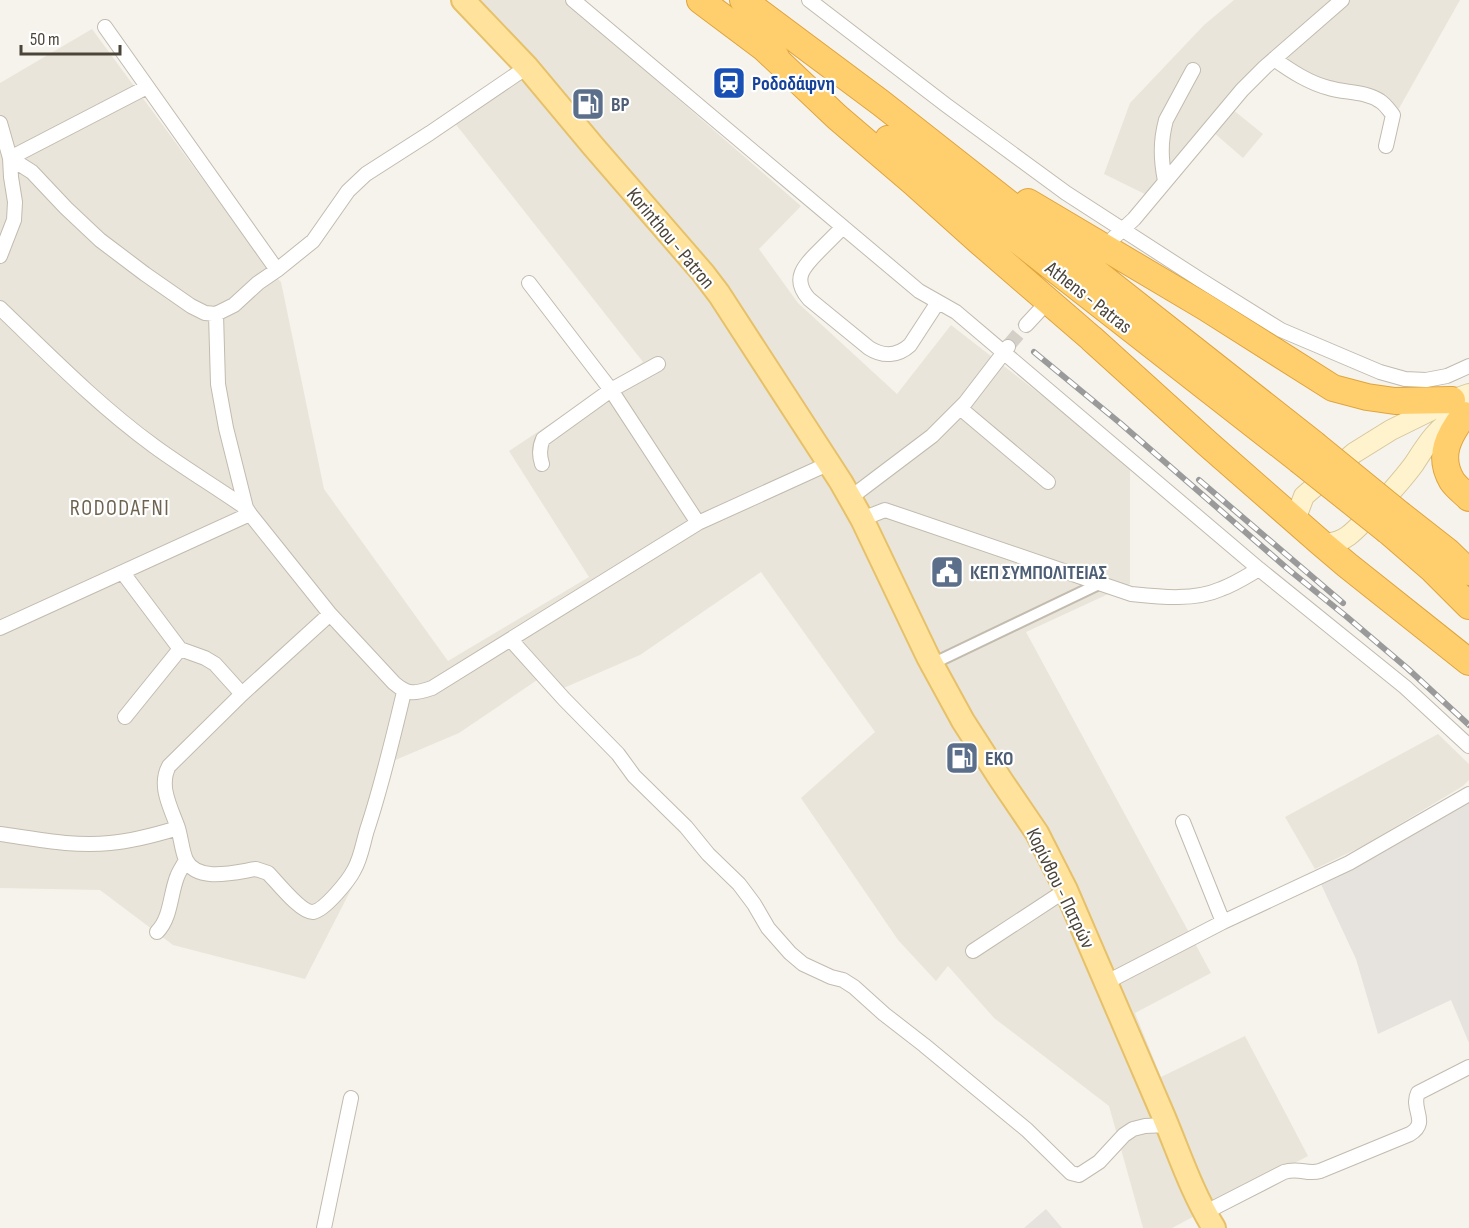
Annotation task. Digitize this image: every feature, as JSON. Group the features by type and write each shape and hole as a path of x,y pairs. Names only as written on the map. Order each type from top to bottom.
{"highway":[{"name":"Athens - Patras","path":"700,0 1307,452"},
{"name":"Athens - Patras","path":"743,0 881,103 1394,523 1433,570 1469,606"},
{"path":"764,48 837,117 1091,338 1298,523 1469,662"},
{"path":"881,103 1031,204 1205,307 1332,388 1367,397 1463,406 1448,441 1446,465 1452,482 1469,498"},
{"name":"Athens - Patras","path":"1394,523 1447,551 1469,572"}],"main road":[{"name":"Korinthou - Patron","path":"463,0 527,67 719,294 830,463 850,498"},
{"path":"1298,523 1298,512 1304,496 1354,453 1391,430 1463,406"},
{"path":"1322,543 1338,542 1347,537 1392,492 1422,451 1463,406"},
{"name":"Κορίνθου - Πατρών","path":"850,498 932,664 968,728 1037,833 1066,890 1209,1221"}],"street":[{"path":"573,0 919,291 956,312 1006,349 1259,569 1405,687 1469,746"},
{"path":"809,0 1066,193 1281,330 1380,372 1406,379 1426,380 1447,376 1469,366"},
{"path":"1107,244 1134,219 1237,96 1274,59 1342,0"},
{"path":"105,27 277,270"},
{"path":"1274,59 1314,83 1380,101 1393,115 1386,146"},
{"path":"10,158 32,172 100,240 191,306 205,314 216,314 234,305 258,283 313,241 343,197 366,174 527,67"},
{"path":"1165,181 1161,159 1163,130 1193,70"},
{"path":"10,158 147,87"},
{"path":"0,123 10,158 10,177 15,202 14,220 0,256"},
{"path":"0,215 14,220"},
{"path":"843,227 803,268 800,283 804,294 809,299 861,341 876,352 883,354 905,350 938,302"},
{"path":"529,283 611,390 698,523"},
{"path":"0,308 67,372 154,447 248,511 330,615 404,692 416,693 432,688 698,523 830,463"},
{"path":"1026,325 1039,311"},
{"path":"216,314 218,384 226,428 248,511"},
{"path":"850,498 932,436 960,408 1006,349"},
{"path":"542,464 539,456 543,439 611,390 658,364"},
{"path":"960,408 1048,482"},
{"path":"862,519 885,510 1131,594 1173,597 1201,595 1220,590 1259,569"},
{"path":"0,628 123,573 248,511"},
{"path":"123,573 180,649 215,664 242,694"},
{"path":"932,664 1101,584"},
{"path":"330,615 242,694 169,766 164,782 166,796 178,828 186,860 191,868 205,874 262,870 268,873 306,911 313,912 320,909 343,886 355,869 372,816 404,692"},
{"path":"510,640 618,754 634,776 739,884 768,927 790,953 803,964 843,980 854,987 1027,1130 1071,1173 1079,1175 1099,1162 1132,1129 1167,1125"},
{"path":"125,717 180,649"},
{"path":"1105,983 1223,922 1349,863 1469,794"},
{"path":"1183,822 1223,922"},
{"path":"0,834 75,844 109,843 138,840 178,828"},
{"path":"157,932 167,915 177,877 186,860"},
{"path":"974,951 1066,890"},
{"path":"1209,1221 1284,1172 1299,1170 1314,1173 1410,1134 1419,1126 1420,1120 1415,1102 1418,1094 1469,1067"},
{"path":"324,1228 351,1098"}],"shaded area":[{"path":"476,0 564,0 801,206 759,249 798,303 897,394 951,325 1130,464 1130,584 1026,632 1211,973 1135,1013 1161,1077 1245,1036 1308,1156 1172,1228 1143,1228 1109,1106 994,1018 948,966 936,981 898,940 801,798 875,732 761,572 640,655 559,690 546,674 459,733 393,761 360,872 305,979 173,945 100,890 0,888 0,83 92,29 271,272 281,282 324,489 448,661 589,577 509,451 643,362 454,122 537,69"},
{"path":"1234,0 1460,0 1397,112 1278,61 1232,109 1263,134 1243,158 1213,132 1157,200 1104,174 1130,103 1204,25"},
{"path":"1438,734 1469,764 1469,780 1463,786 1365,845 1315,869 1285,817"},
{"path":"1469,797 1469,1043 1451,1000 1378,1034 1356,959 1320,882"},
{"path":"1046,1209 1062,1228 1024,1228"}],"building":[{"path":"585,91 599,106 587,118 572,103"},
{"path":"966,745 977,759 963,770 952,756"}],"tunnel":[{"path":"1009,345 1026,325"}],"railway":[{"path":"1034,352 1407,668 1469,725"},
{"path":"1199,480 1343,603"}],"place":[{"name":"Ροδοδάφνη","path":"729,83"},
{"name":"BP","path":"588,104"},
{"name":"ΚΕΠ ΣΥΜΠΟΛΙΤΕΙΑΣ","path":"947,572"},
{"name":"EKO","path":"962,758"}],"district":[{"name":"RODODAFNI","path":"120,507"}]}
